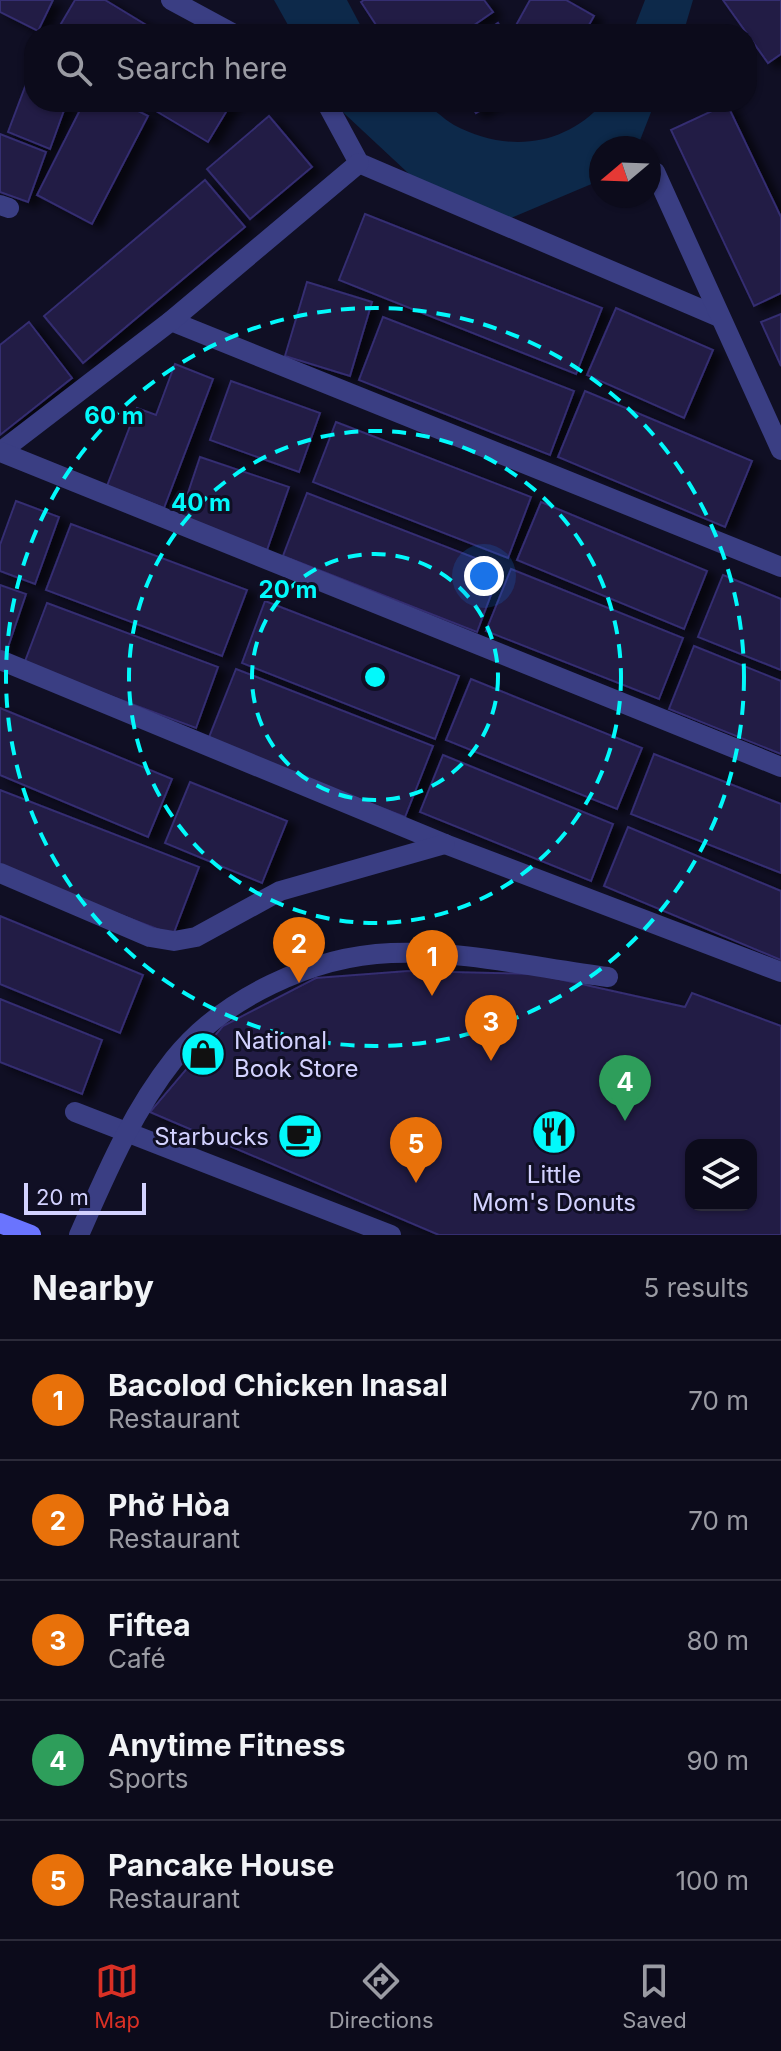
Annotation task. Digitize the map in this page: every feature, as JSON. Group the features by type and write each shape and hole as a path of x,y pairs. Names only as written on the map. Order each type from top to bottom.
{"main road":[{"path":"0,1223 31,1235"}],"street":[{"path":"171,0 215,24"},
{"path":"331,112 359,163 717,316"},
{"path":"0,452 171,321 359,163"},
{"path":"661,186 717,316 781,450"},
{"path":"171,321 781,567"},
{"path":"0,452 781,767"},
{"path":"0,660 445,844 781,972"},
{"path":"0,873 150,937 174,941 196,937 280,891 445,844"},
{"path":"79,1235 125,1132 175,1058 226,1012 259,990 315,965 390,953 453,957 608,977"},
{"path":"75,1112 391,1235"}],"water":[{"path":"274,0 347,0 360,24 287,24"},
{"path":"645,0 693,0 686,24 636,24"},
{"path":"343,112 436,112 474,134 514,142 553,136 571,129 593,112 651,112 642,136 589,136 589,185 504,221 422,186"}],"building":[{"path":"0,0 53,0 41,24 24,24 0,12"},
{"path":"75,0 105,0 145,24 61,24"},
{"path":"484,0 493,12 476,24 375,24 361,2"},
{"path":"530,0 566,0 594,16 590,24 517,24"},
{"path":"723,0 781,0 781,54 768,63 757,48 757,24 740,24"},
{"path":"24,90 24,112 63,112 50,149 8,132"},
{"path":"79,112 140,112 148,116 92,224 37,195"},
{"path":"158,112 226,112 208,142"},
{"path":"710,112 731,112 781,217 781,293 754,306 671,130"},
{"path":"269,116 312,167 250,219 207,169"},
{"path":"0,134 46,152 28,202 0,192"},
{"path":"205,180 245,227 83,363 44,316"},
{"path":"365,214 602,308 576,374 339,280"},
{"path":"307,282 372,302 350,376 285,356"},
{"path":"616,308 713,350 684,418 587,375"},
{"path":"781,314 781,366 761,322"},
{"path":"383,317 574,391 550,455 359,380"},
{"path":"29,322 72,378 0,435 0,345"},
{"path":"175,364 213,379 164,508 107,486 137,408 156,415"},
{"path":"231,381 320,413 299,472 210,440"},
{"path":"585,391 752,461 725,527 558,457"},
{"path":"336,422 531,497 508,558 313,482"},
{"path":"200,457 289,487 267,550 179,520"},
{"path":"307,493 501,568 477,632 283,556"},
{"path":"16,501 59,517 35,584 0,571 0,545"},
{"path":"541,502 707,571 684,629 517,560"},
{"path":"71,524 247,590 222,656 46,590"},
{"path":"511,569 683,638 659,699 486,631"},
{"path":"723,575 781,599 781,670 698,637"},
{"path":"0,585 26,594 6,653 0,651"},
{"path":"265,601 459,676 435,739 242,663"},
{"path":"47,603 218,667 196,728 24,664"},
{"path":"694,646 781,681 781,754 669,709"},
{"path":"236,669 433,746 405,817 208,740"},
{"path":"471,679 642,748 617,809 446,740"},
{"path":"0,708 172,779 148,837 0,775"},
{"path":"654,754 781,804 781,873 631,814"},
{"path":"443,755 613,824 591,881 420,812"},
{"path":"190,782 287,821 262,883 165,843"},
{"path":"0,790 199,867 173,935 0,869"},
{"path":"628,827 781,891 781,960 604,886"},
{"path":"0,916 143,975 120,1033 0,984"},
{"path":"408,971 536,974 685,1007 692,993 781,1026 781,1235 439,1235 150,1112 223,1026 316,978"},
{"path":"0,999 102,1040 82,1094 0,1062"}],"place":[{"name":"Phở Hòa","path":"299,983"},
{"name":"Bacolod Chicken Inasal","path":"432,996"},
{"name":"National Book Store","path":"203,1054"},
{"name":"Fiftea","path":"491,1061"},
{"name":"Anytime Fitness","path":"625,1121"},
{"name":"Little Mom's Donuts","path":"554,1132"},
{"name":"Starbucks","path":"300,1136"},
{"name":"Pancake House","path":"416,1183"}]}
